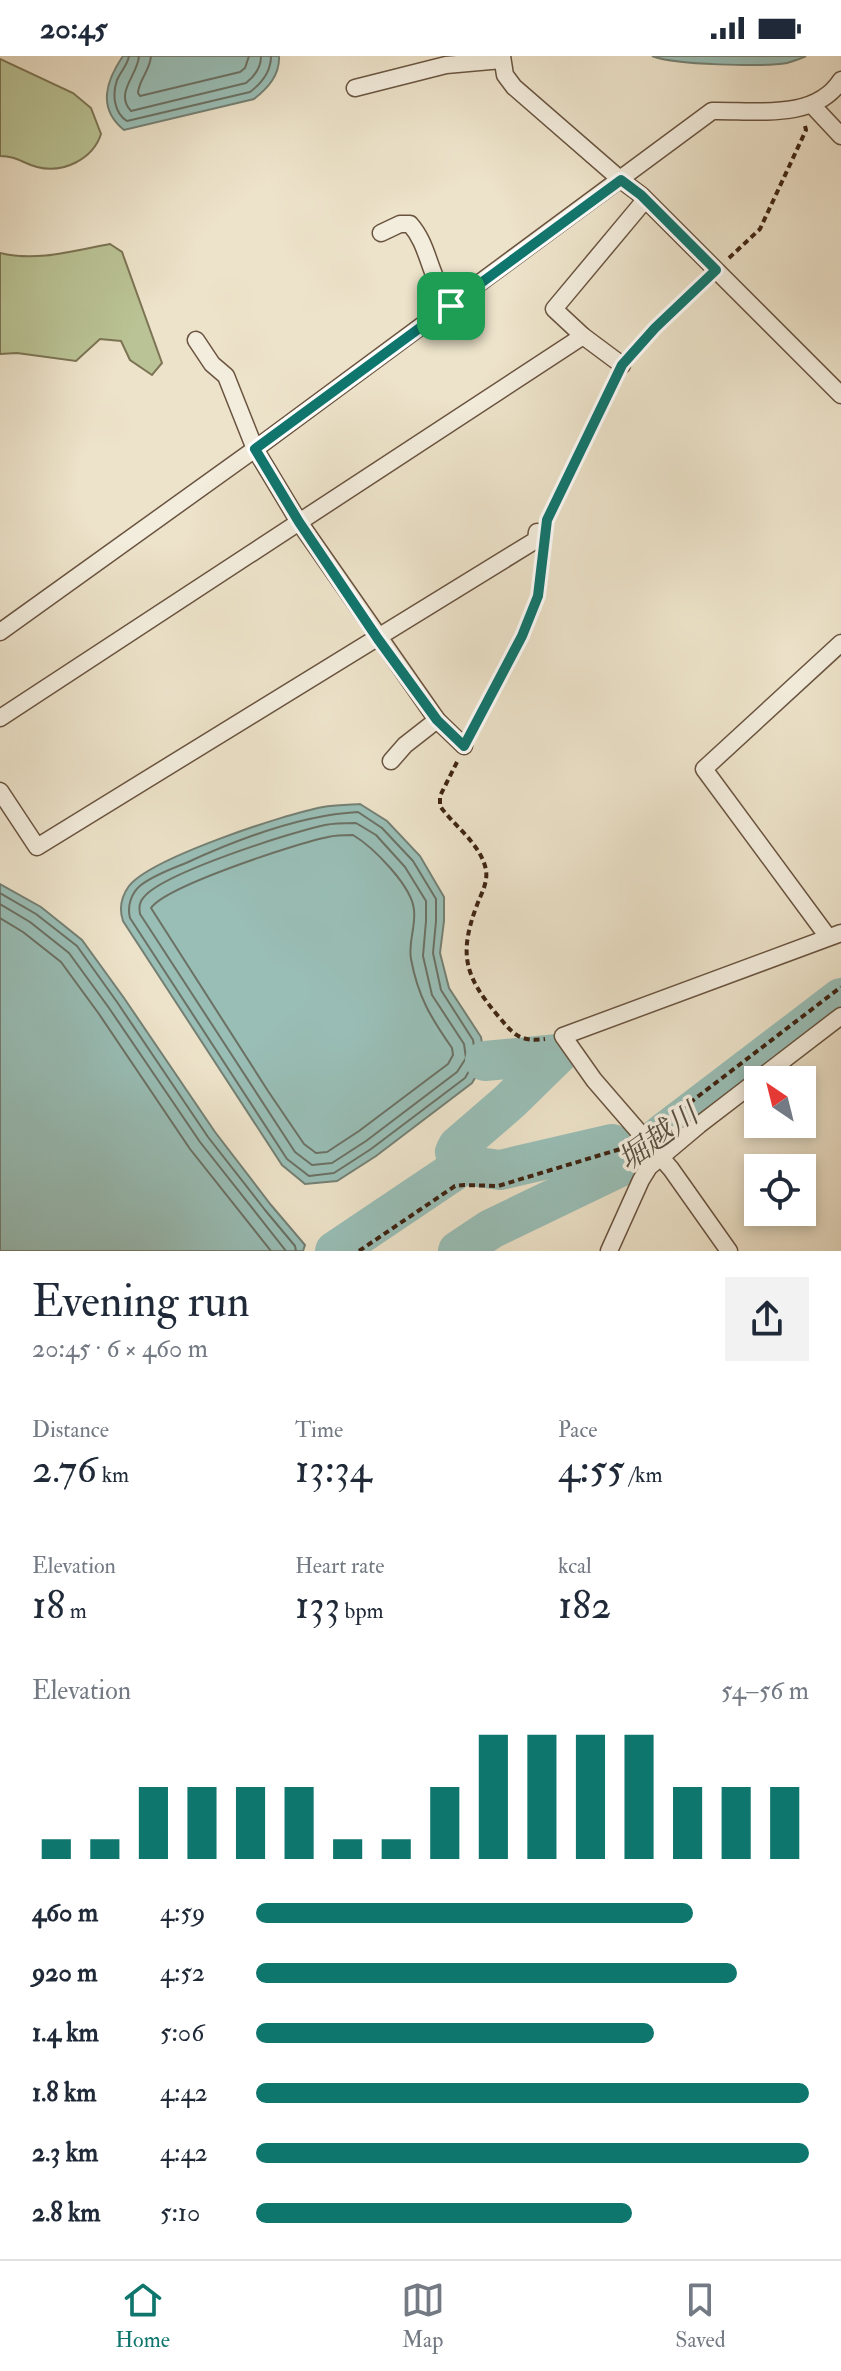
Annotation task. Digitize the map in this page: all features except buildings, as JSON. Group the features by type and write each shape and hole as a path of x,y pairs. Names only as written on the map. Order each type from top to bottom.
{"street":[{"path":"355,88 446,65 502,58 505,75 514,87 645,200 841,395"},
{"path":"0,632 451,306 712,111 790,110 807,106 826,97 841,80"},
{"path":"807,106 841,136"},
{"path":"622,365 583,336 554,309 645,200"},
{"path":"381,233 400,224 410,224 426,249 435,277 451,306"},
{"path":"0,718 583,336"},
{"path":"196,340 212,364 226,376 255,449 299,522 437,720 464,746"},
{"path":"0,791 37,847 536,540 542,526"},
{"path":"729,1251 652,1146 594,1080 563,1036 834,935 704,769 841,643"},
{"path":"391,761 405,745 437,720"},
{"path":"652,1146 699,1125 841,1016"},
{"path":"609,1251 649,1167 652,1146"}],"path":[{"path":"542,526 622,365 655,328 760,229 806,130 807,106"},
{"path":"544,551 538,596 522,636 464,746 440,796 440,806 479,853 486,869 485,886 468,936 466,959 474,984 514,1034 528,1041 563,1036"},
{"path":"359,1251 455,1186 498,1186 615,1152 652,1146 841,987"}],"green space":[{"path":"0,59 73,93 91,108 101,134 91,151 67,166 47,169 0,156"},
{"path":"110,244 122,252 162,363 152,375 130,360 121,341 100,339 76,361 17,353 0,354 0,253 41,256"}],"water":[{"path":"123,56 279,56 272,80 254,99 124,130 110,113 107,104 112,75"},
{"path":"652,56 806,56 787,63 740,65"},
{"path":"360,804 387,821 420,856 444,897 440,953 449,988 481,1037 485,1061 472,1083 376,1156 337,1181 305,1184 282,1165 123,921 122,903 129,886 142,875 190,851 305,811"},
{"path":"0,884 41,907 82,940 215,1132 305,1245 303,1251 0,1251"}],"waterway":[{"name":"堀越川","path":"458,1251 491,1229 626,1164 841,998"},
{"path":"463,1165 455,1152 458,1146 558,1054 485,1061"},
{"path":"335,1251 463,1165 500,1170 612,1144"}],"route":[{"path":"621,180 641,195 716,270 655,328 622,365 547,520 538,596 522,636 464,746 437,720 378,639 299,522 255,449 451,306 621,180"}]}
